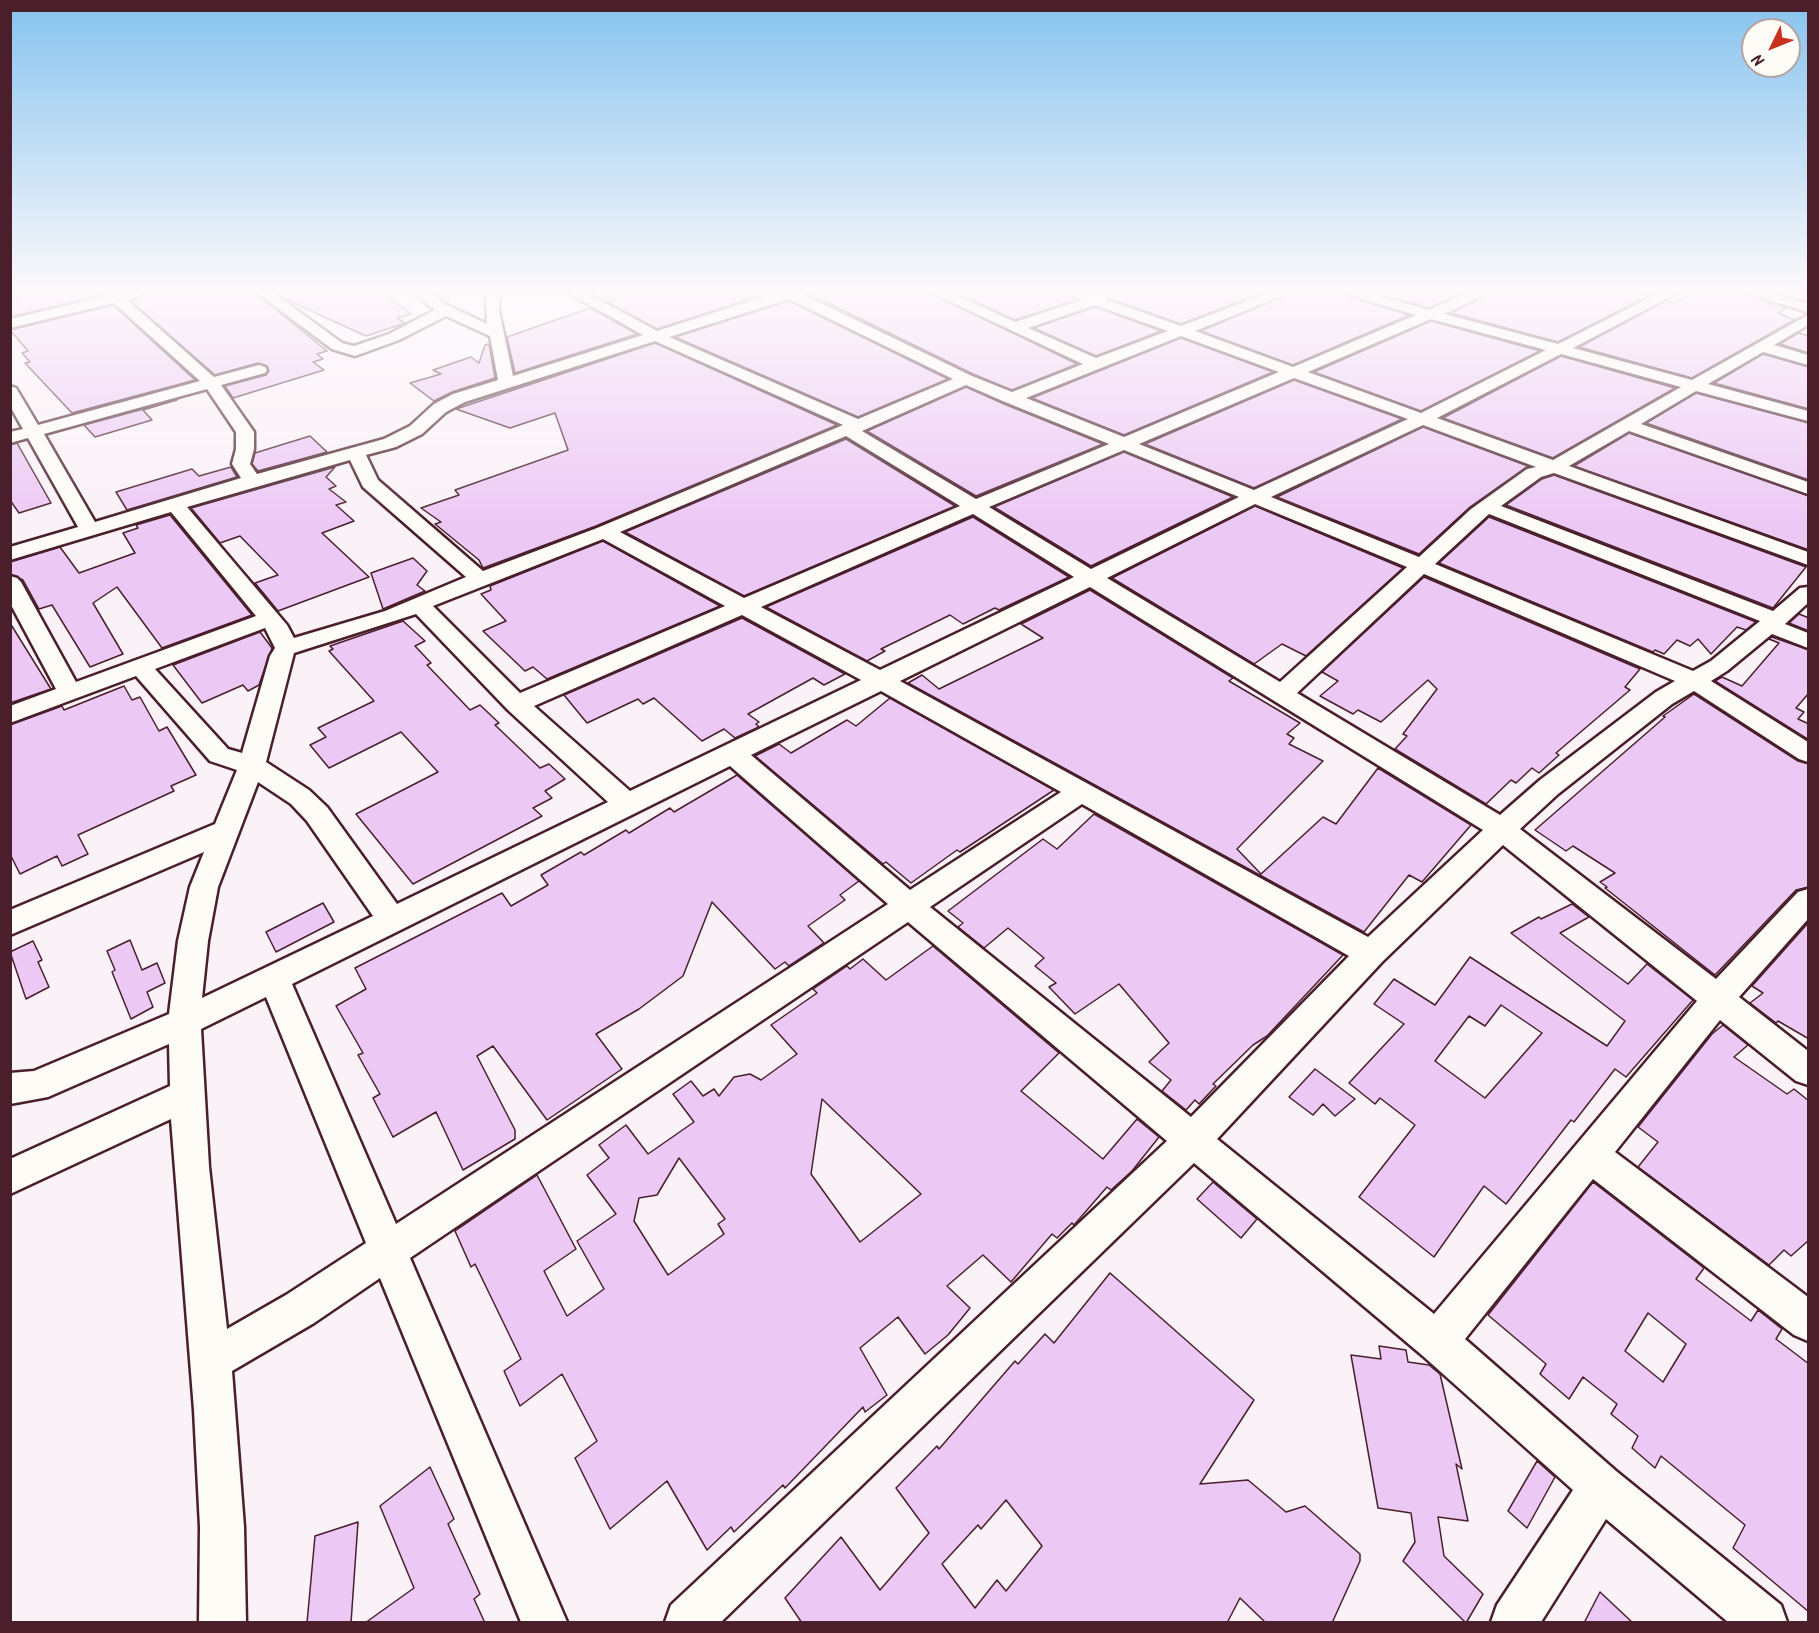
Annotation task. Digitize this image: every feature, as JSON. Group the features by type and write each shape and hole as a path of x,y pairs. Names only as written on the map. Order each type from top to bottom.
{"street":[{"path":"195,368 211,383 245,432 245,449 241,464 252,481"},
{"path":"504,368 507,383"},
{"path":"10,554 403,438 423,425 447,403 556,368"},
{"path":"723,368 854,428 976,506 1502,829 1809,1070"},
{"path":"944,368 1125,445 1422,565 1695,681 1809,753"},
{"path":"1011,398 1085,368"},
{"path":"1283,368 1809,560"},
{"path":"517,704 976,506 1307,368"},
{"path":"10,1089 36,1086 184,1022 1255,497 1422,419 1521,368"},
{"path":"1630,368 1809,416"},
{"path":"1283,693 1487,507 1533,473 1555,467 1724,368"},
{"path":"10,438 259,370"},
{"path":"222,1623 222,1527 186,1095 184,1022 193,941 204,887 252,765 280,656 286,648 393,616 480,579 604,532 966,379"},
{"path":"10,391 90,530"},
{"path":"1628,425 1809,488"},
{"path":"356,453 370,483 480,579"},
{"path":"175,504 279,630 286,648"},
{"path":"1487,507 1774,623 1809,641"},
{"path":"604,532 740,607 880,680 1371,953"},
{"path":"10,582 70,692"},
{"path":"687,1623 1193,1140 1371,953 1502,829 1549,787 1677,689 1695,681 1774,623 1809,593"},
{"path":"419,604 517,704 628,805"},
{"path":"10,715 268,619"},
{"path":"141,666 152,682 219,755 252,765 300,797 316,814 392,920"},
{"path":"733,754 909,906 1437,1342 1764,1623"},
{"path":"210,1362 300,1309 1082,791"},
{"path":"10,923 226,831"},
{"path":"1437,1342 1718,999 1809,900"},
{"path":"274,978 544,1623"},
{"path":"10,1177 186,1095"},
{"path":"1590,1155 1809,1321"},
{"path":"1514,1623 1601,1485"}],"building":[{"path":"30,368 182,368 195,380 72,413"},
{"path":"207,368 239,368 215,375"},
{"path":"268,368 324,370 233,398 225,386 266,375 269,371"},
{"path":"493,368 495,378 452,392 434,401 410,383 441,374 433,370"},
{"path":"514,368 530,368 515,373"},
{"path":"579,368 711,368 837,425 596,526 483,568 479,560 435,524 441,522 421,508 459,495 455,490 568,450 555,413 510,428 456,409"},
{"path":"746,368 926,368 948,379 858,417"},
{"path":"961,368 1066,368 1012,390"},
{"path":"1106,368 1263,368 1273,372 1124,435 1032,398"},
{"path":"1323,368 1506,368 1421,411 1314,372"},
{"path":"1538,368 1604,368 1675,388 1553,458 1443,418"},
{"path":"1656,368 1709,368 1692,378"},
{"path":"1739,368 1809,368 1809,409 1714,383"},
{"path":"1294,380 1402,419 1254,488 1145,444"},
{"path":"966,387 1103,444 976,496 867,431"},
{"path":"1696,393 1809,423 1809,480 1646,423"},
{"path":"177,400 143,410 152,420 95,437 84,425"},
{"path":"1423,427 1528,466 1470,507 1419,554 1277,497"},
{"path":"1629,433 1809,496 1809,550 1574,466"},
{"path":"310,436 327,452 258,471 252,464 255,453"},
{"path":"846,439 955,506 744,596 625,532"},
{"path":"17,443 51,503 19,513 10,500 10,445"},
{"path":"1124,452 1233,497 1091,566 994,507"},
{"path":"231,467 237,477 127,510 116,492 192,469 199,476"},
{"path":"335,467 326,477 336,486 329,489 346,502 336,505 354,521 322,533 369,577 278,611 255,583 278,575 240,536 220,543 191,508"},
{"path":"1554,475 1806,567 1773,608 1506,505 1542,479"},
{"path":"1255,506 1403,568 1306,656 1282,644 1254,664 1112,578"},
{"path":"170,515 252,615 162,648 117,587 93,603 123,654 90,667 52,605 39,609 23,580 10,574 10,562 60,547 79,573 135,553 123,533 138,528 136,525"},
{"path":"973,517 1069,577 963,624 950,615 881,649 885,651 867,661 766,607"},
{"path":"1489,517 1756,622 1746,630 1737,627 1711,654 1698,639 1690,646 1677,640 1664,654 1655,650 1653,652 1439,563"},
{"path":"603,541 720,606 547,679 533,667 525,671 483,631 506,621 481,594 491,590 490,586"},
{"path":"413,558 427,571 417,585 425,591 383,609 371,573"},
{"path":"1424,577 1640,669 1625,687 1630,690 1556,753 1559,755 1539,773 1532,768 1516,783 1511,780 1486,804 1395,749 1407,736 1403,734 1437,689 1428,680 1381,722 1358,710 1353,714 1320,696 1338,681 1322,672"},
{"path":"1090,590 1233,678 1229,681 1300,723 1287,734 1294,738 1289,744 1323,761 1237,849 1261,874 1323,817 1336,824 1378,768 1471,825 1422,882 1409,875 1364,932 908,683 922,675 939,689 1043,638 1021,624"},
{"path":"1799,614 1809,618 1809,631 1789,623"},
{"path":"742,618 845,674 824,685 813,678 748,714 759,722 756,724 759,727 735,738 724,729 702,741 654,698 643,704 638,699 587,723 564,695"},
{"path":"403,621 425,641 415,646 431,663 427,665 470,710 480,705 499,723 495,725 540,768 549,764 565,779 545,791 552,798 533,808 542,816 413,884 356,814 438,772 401,732 329,768 310,745 326,737 318,728 374,701 329,651 333,649 330,646"},
{"path":"10,623 51,689 10,703"},
{"path":"260,632 272,648 259,685 248,691 243,685 202,703 173,665"},
{"path":"1772,637 1809,650 1809,693 1796,708 1804,712 1798,719 1809,724 1809,740 1715,681 1722,677 1742,686 1779,643 1769,639"},
{"path":"124,686 132,700 140,697 159,731 167,727 196,775 171,786 174,791 78,835 88,854 62,866 57,856 20,874 10,854 10,725 62,706 64,710"},
{"path":"1694,694 1798,761 1809,764 1809,887 1796,890 1715,975 1605,888 1607,887 1600,882 1615,873 1573,846 1566,851 1535,830 1665,717 1663,716"},
{"path":"890,698 1054,790 960,852 957,850 911,883 886,862 883,864 755,756 779,744 791,753 847,720 856,726"},
{"path":"737,775 859,881 840,895 845,900 808,926 824,943 789,966 785,962 775,969 712,902 683,976 639,1009 596,1034 622,1069 547,1120 493,1046 477,1056 515,1130 515,1139 463,1170 436,1112 393,1137 373,1098 380,1094 358,1055 363,1053 336,1006 366,989 355,968 502,893 511,906 548,885 541,875 581,852 584,855 626,830 629,833 670,808 674,812"},
{"path":"1094,814 1343,955 1267,1036 1253,1045 1213,1084 1216,1086 1199,1104 1195,1100 1186,1110 1162,1091 1171,1080 1149,1062 1169,1043 1119,984 1075,1014 1049,987 1056,983 1035,966 1044,958 1008,928 984,948 958,927 963,923 948,911 1043,839 1057,849"},
{"path":"323,903 334,922 276,952 266,932"},
{"path":"1572,904 1589,917 1560,933 1628,984 1647,964 1693,1000 1626,1077 1615,1069 1574,1122 1571,1120 1506,1204 1484,1186 1434,1257 1359,1197 1415,1125 1380,1098 1375,1104 1349,1083 1404,1024 1374,1004 1394,979 1435,1005 1470,957 1607,1046 1625,1021 1511,933 1539,917 1541,919","holes":["1501,1005 1542,1033 1485,1098 1435,1061 1469,1016 1485,1026"]},
{"path":"1809,922 1809,1039 1778,1021 1776,1023 1750,1003 1763,993 1752,986"},
{"path":"130,940 142,970 157,963 165,983 147,992 153,1007 131,1019 112,972 115,970 107,951"},
{"path":"33,941 42,960 38,962 49,987 26,999 10,952"},
{"path":"933,946 1059,1053 1021,1091 1103,1159 1137,1119 1159,1137 1132,1171 1111,1190 1107,1187 1074,1225 1072,1223 1057,1238 1052,1234 1011,1282 983,1255 947,1286 970,1308 948,1335 925,1354 898,1317 860,1348 887,1395 865,1412 863,1407 785,1488 783,1485 734,1532 731,1527 707,1550 667,1481 610,1529 575,1458 597,1441 562,1374 520,1406 504,1371 521,1359 475,1264 471,1267 455,1231 537,1175 576,1249 544,1271 567,1316 604,1289 577,1241 616,1214 587,1175 609,1158 599,1145 626,1125 648,1154 694,1122 673,1094 691,1081 703,1096 714,1089 719,1096 734,1077 750,1074 761,1080 797,1054 771,1025 817,993 813,989 847,966 850,969 863,959 886,980","holes":["822,1099 921,1194 860,1242 811,1174","679,1158 725,1219 718,1224 724,1234 668,1275 634,1221 639,1198 657,1195"]},
{"path":"1723,1025 1748,1045 1734,1057 1787,1094 1794,1089 1809,1101 1809,1240 1791,1256 1784,1250 1769,1265 1638,1167 1658,1142 1638,1127 1712,1034"},
{"path":"1315,1069 1355,1099 1335,1116 1323,1104 1313,1115 1289,1097"},
{"path":"1213,1182 1257,1219 1241,1238 1197,1199"},
{"path":"1593,1182 1704,1268 1696,1279 1751,1321 1758,1310 1782,1329 1776,1339 1809,1364 1809,1612 1733,1548 1745,1525 1661,1456 1655,1468 1632,1448 1638,1436 1611,1414 1617,1404 1583,1377 1569,1399 1540,1374 1546,1364 1488,1315","holes":["1648,1313 1686,1344 1663,1382 1625,1351"]},
{"path":"1110,1273 1254,1400 1200,1484 1248,1480 1286,1512 1305,1506 1360,1554 1360,1561 1332,1623 1266,1623 1240,1598 1227,1623 802,1623 785,1598 841,1537 880,1590 929,1533 896,1488 937,1446 939,1449 1015,1361 1018,1364 1045,1334 1054,1343","holes":["1006,1500 1042,1546 1006,1591 997,1580 975,1608 942,1564 978,1525 981,1529"]},
{"path":"1379,1346 1406,1350 1408,1362 1429,1365 1440,1374 1462,1469 1456,1464 1468,1521 1438,1517 1444,1556 1483,1594 1466,1623 1403,1561 1415,1542 1411,1513 1378,1508 1351,1355 1381,1359"},
{"path":"1537,1461 1555,1477 1527,1528 1508,1511"},
{"path":"430,1467 454,1519 448,1524 480,1594 474,1599 485,1623 365,1623 414,1588 380,1506"},
{"path":"358,1522 351,1623 307,1623 315,1536"},
{"path":"1600,1592 1633,1623 1584,1623"}]}
